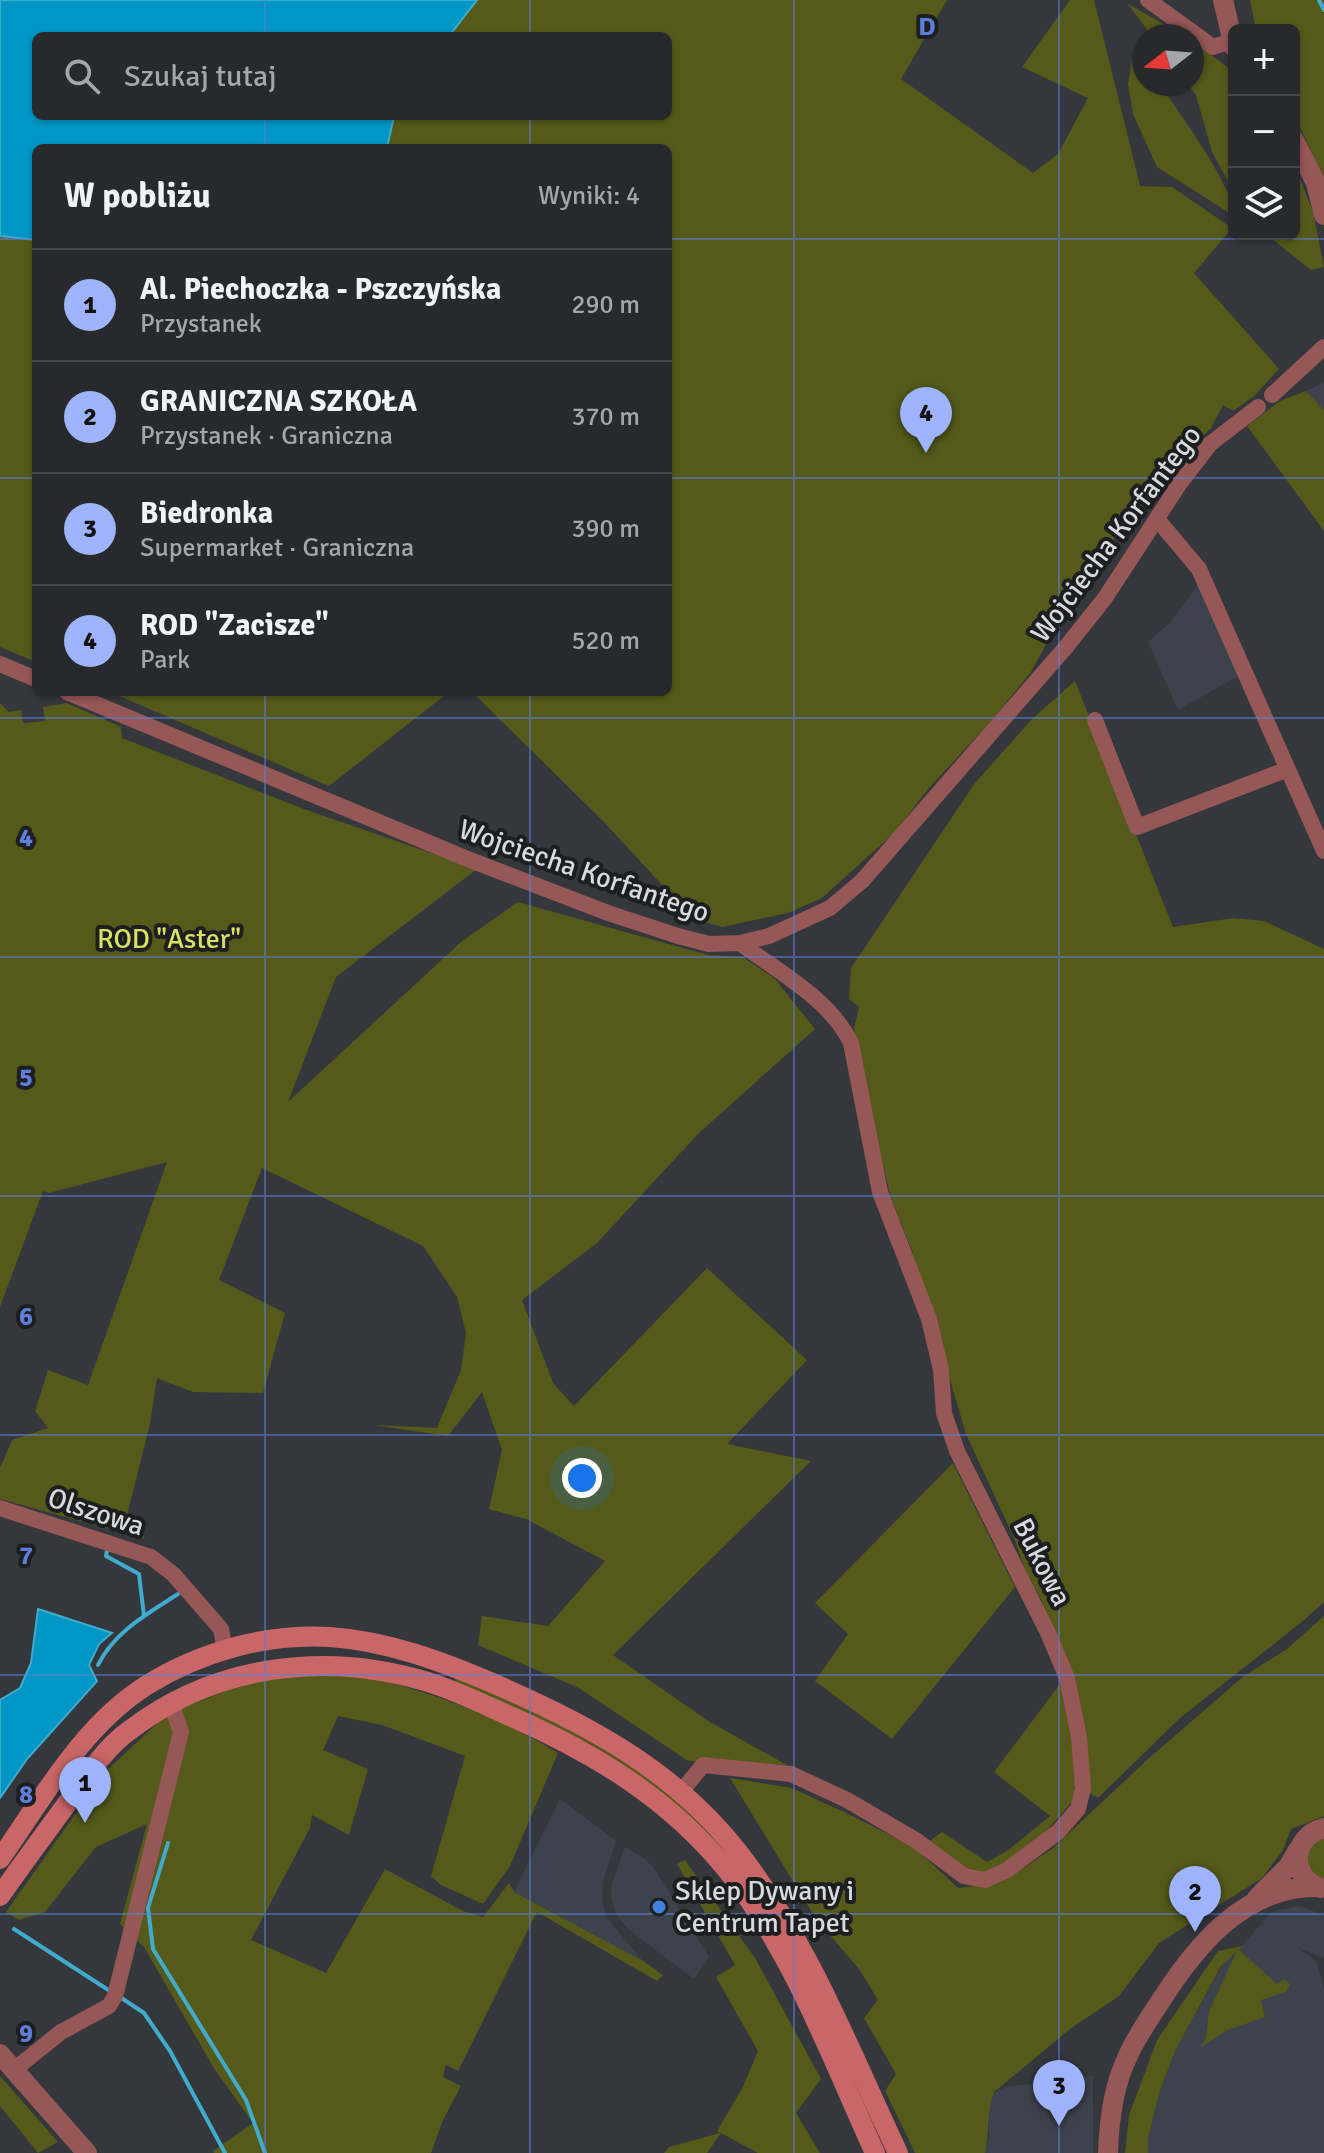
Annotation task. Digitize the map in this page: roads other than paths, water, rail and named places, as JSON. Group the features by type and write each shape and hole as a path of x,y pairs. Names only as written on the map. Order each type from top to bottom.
{"main road":[{"path":"0,1859 94,1728 146,1685 182,1666 225,1650 279,1640 327,1637 392,1647 434,1660 482,1678 580,1723 632,1753 681,1792 739,1853 773,1903 814,1974 898,2153"},
{"path":"0,1896 116,1741 171,1704 211,1685 255,1672 305,1665 357,1666 431,1682 575,1746 610,1766 689,1828 729,1872 760,1916 785,1961 875,2153"}],"street":[{"path":"1148,0 1213,47 1228,45"},
{"path":"1223,0 1228,24"},
{"path":"1300,152 1316,183 1324,215"},
{"path":"1272,395 1324,347"},
{"name":"Wojciecha Korfantego","path":"77,696 465,858 608,913 709,944 740,943 769,936 830,908 862,881 1066,647 1105,598 1210,444 1258,407"},
{"path":"1157,519 1199,569 1324,851"},
{"path":"0,664 32,677"},
{"path":"1095,720 1137,827 1288,769"},
{"name":"Bukowa","path":"681,1792 703,1765 791,1774 917,1841 964,1876 985,1880 1007,1870 1058,1832 1078,1809 1083,1788 1079,1737 1067,1678 1048,1633 957,1451 944,1413 941,1370 929,1319 880,1192 851,1043 843,1026 812,997 740,943"},
{"name":"Olszowa","path":"0,1508 151,1557 173,1574 221,1629 225,1650"},
{"path":"15,2069 61,2032 113,2000 181,1732 171,1704"},
{"path":"1108,2153 1116,2091 1126,2059 1187,1961 1207,1938 1253,1901 1288,1867 1299,1846 1312,1832 1323,1828"},
{"path":"1299,1846 1298,1866 1302,1875 1320,1888"},
{"path":"1253,1901 1299,1887 1320,1888"},
{"path":"0,2054 87,2153"}],"water":[{"path":"0,0 477,0 452,32 32,32 32,120 393,120 388,144 32,144 32,240 0,236"},
{"path":"38,1609 112,1633 99,1644 89,1665 97,1681 27,1759 0,1798 0,1700 20,1688 31,1663"}],"waterway":[{"path":"1319,0 1324,10"},
{"path":"107,1551 106,1556 139,1574 144,1616"},
{"path":"98,1665 122,1633 178,1594"},
{"path":"168,1843 148,1908 153,1949 246,2100 265,2153"},
{"path":"14,1929 113,1993"},
{"path":"120,1997 144,2013 170,2051 225,2153"}],"place":[{"name":"ROD \"Zacisze\"","path":"926,453"},
{"name":"Al. Piechoczka - Pszczyńska","path":"85,1823"},
{"name":"Sklep Dywany i Centrum Tapet","path":"659,1907"},
{"name":"GRANICZNA SZKOŁA","path":"1195,1932"},
{"name":"Biedronka","path":"1059,2126"}],"park label":[{"name":"ROD \"Aster\"","path":"169,939"}]}
